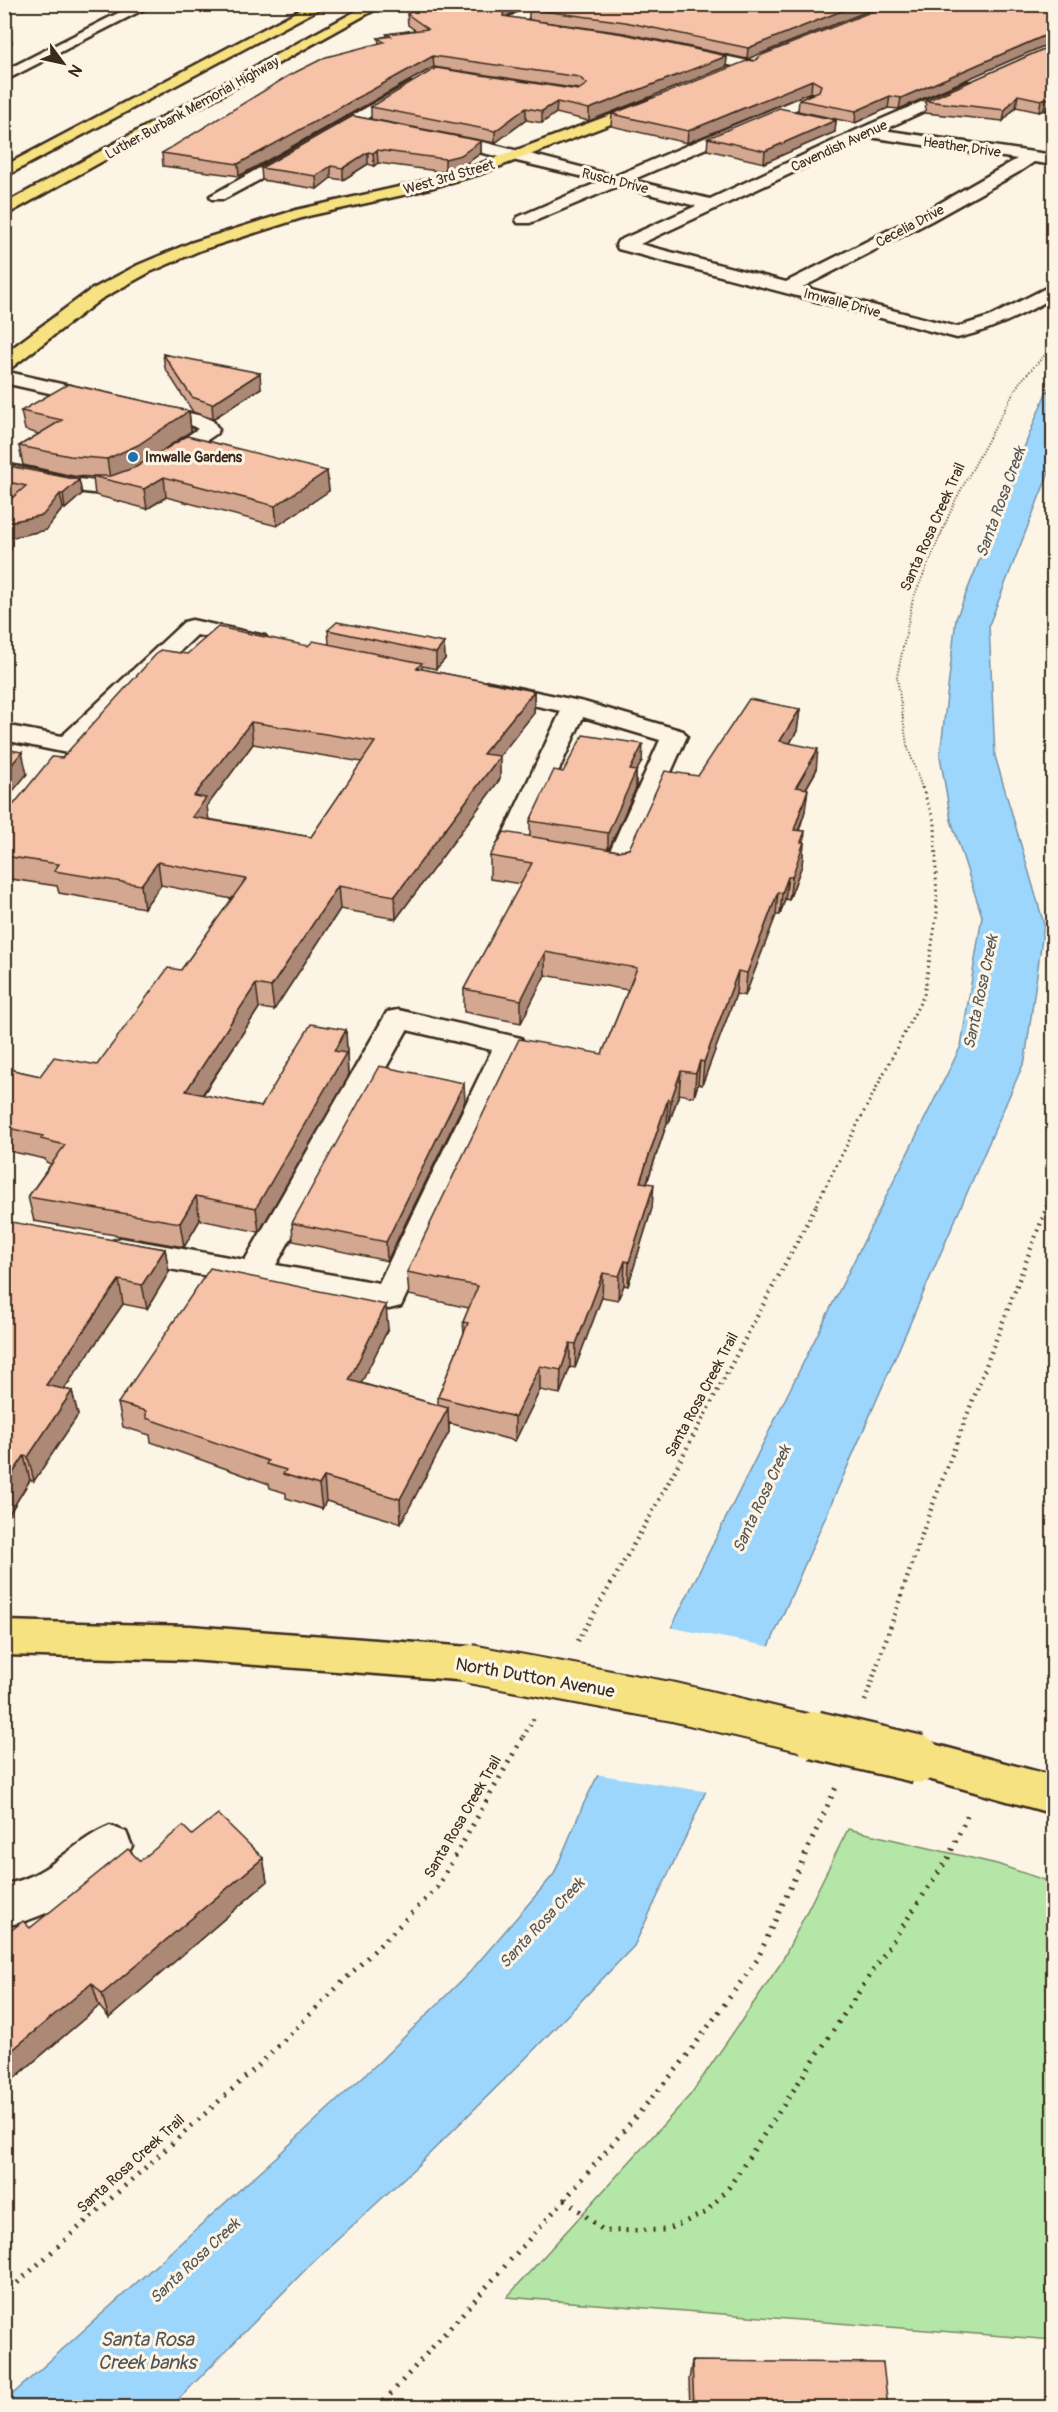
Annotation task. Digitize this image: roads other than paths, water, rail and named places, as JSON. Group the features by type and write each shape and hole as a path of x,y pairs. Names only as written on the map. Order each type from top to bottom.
{"main road":[{"name":"Luther Burbank Memorial Highway","path":"4,172 322,4"},
{"name":"Luther Burbank Memorial Highway","path":"4,211 379,4"},
{"path":"730,74 757,64"},
{"name":"West 3rd Street","path":"4,364 64,316 96,295 136,273 178,255 279,219 446,180 518,156 667,98"},
{"name":"North Dutton Avenue","path":"4,1638 190,1643 470,1664 674,1702 918,1759 1053,1795"}],"street":[{"path":"4,77 108,22 148,4"},
{"path":"543,4 510,23 555,29"},
{"path":"668,48 757,64"},
{"path":"219,196 424,79"},
{"name":"Cavendish Avenue","path":"624,245 980,81"},
{"path":"524,220 811,98"},
{"path":"777,113 800,118"},
{"path":"352,122 375,126"},
{"name":"Heather Drive","path":"846,128 1053,160"},
{"name":"Rusch Drive","path":"420,135 518,156 614,182 713,205"},
{"name":"Cecelia Drive","path":"786,289 925,218 1014,169 1030,157"},
{"name":"Imwalle Drive","path":"624,245 957,333 1010,315 1053,289"},
{"path":"4,377 195,420 206,425 209,430 204,436 133,480 113,487 92,486 4,470"},
{"path":"4,732 60,754 192,627 274,644"},
{"path":"471,685 575,707 674,736 618,863 512,845 575,707"},
{"path":"96,1245 389,1297 510,1045 398,1019 255,1273"},
{"path":"4,1905 15,1905 38,1897 110,1846"}],"water":[{"path":"1053,382 1053,462 989,625 995,756 1044,924 1025,1060 688,1832 634,1946 526,2058 418,2165 311,2264 171,2407 5,2408 4,2402 380,2061 470,1972 554,1874 583,1805 961,1046 982,916 951,820 940,756 956,619 1045,395"}],"place":[{"name":"Imwalle Gardens","path":"133,457"}],"water label":[{"name":"Santa Rosa Creek","path":"1001,502"},
{"name":"Santa Rosa Creek","path":"981,992"},
{"name":"Santa Rosa Creek","path":"762,1499"},
{"name":"Santa Rosa Creek","path":"542,1923"},
{"name":"Santa Rosa Creek","path":"195,2261"},
{"name":"Santa Rosa Creek banks","path":"147,2350"}]}
